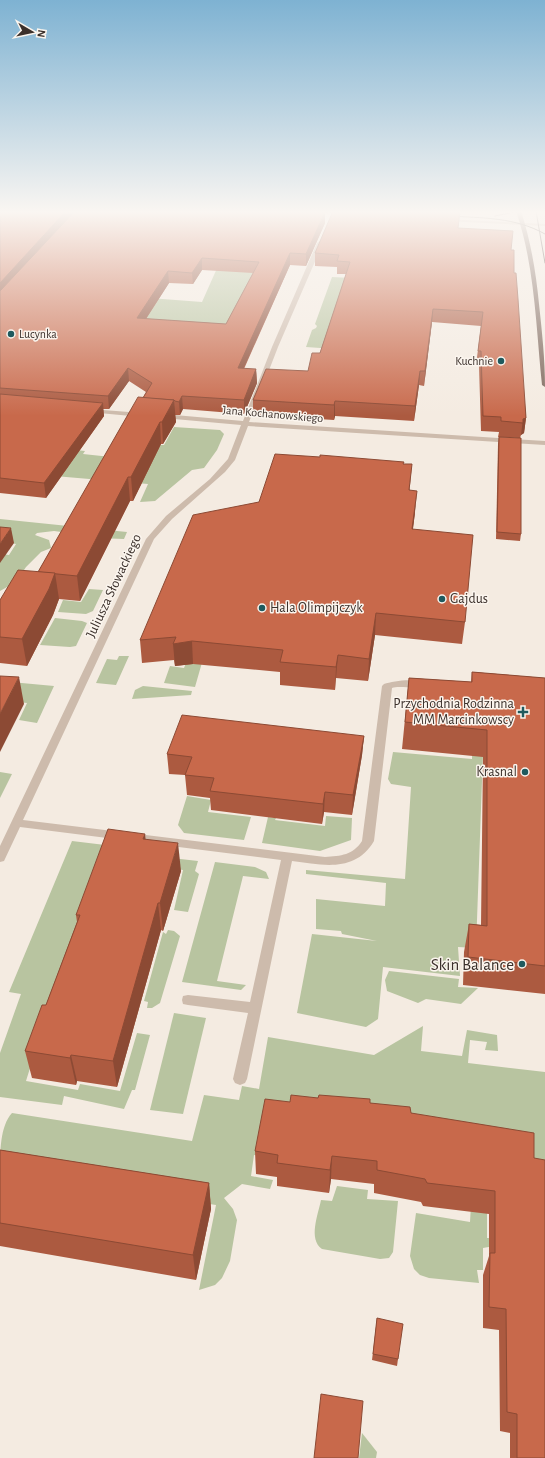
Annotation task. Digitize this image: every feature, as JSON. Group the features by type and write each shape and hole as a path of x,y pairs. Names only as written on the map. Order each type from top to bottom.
{"main road":[{"path":"534,279 545,385"}],"street":[{"name":"Juliusza Słowackiego","path":"0,858 150,539 156,530 173,512 224,470 230,460 275,347 304,279"},
{"path":"86,410 150,415"},
{"name":"Jana Kochanowskiego","path":"158,416 411,435 545,443"},
{"path":"16,823 325,861 343,860 356,855 364,849 368,840 387,686 399,683 428,685"},
{"path":"240,1079 287,856"},
{"path":"188,1000 255,1008"}],"green space":[{"path":"212,279 256,279 222,342 75,322 123,296 202,302"},
{"path":"331,279 371,279 349,350 306,347 312,330 317,326 315,324"},
{"path":"174,427 220,430 224,434 217,450 204,468 192,470 155,501 140,502 148,484 31,474 67,449 85,451 83,454 111,457 153,445 164,445"},
{"path":"0,519 127,532 124,539 72,537 69,533 54,531 37,533 35,535 49,540 51,548 41,552 26,567 16,582 0,591 0,558 2,554 9,555 16,544 0,541"},
{"path":"89,589 103,590 93,611 86,614 58,612 63,600 81,602"},
{"path":"55,618 82,621 87,623 76,646 40,645"},
{"path":"203,618 207,645 195,687 164,683 170,666 184,668"},
{"path":"119,656 129,656 116,685 96,683 107,659 117,660"},
{"path":"0,681 54,686 37,723 19,720 27,703 0,700"},
{"path":"143,686 192,691 191,695 132,699 135,690"},
{"path":"393,752 472,759 472,753 483,753 476,948 458,947 460,976 383,967 378,1019 366,1027 297,1013 312,934 377,941 342,934 341,931 316,929 316,899 385,906 386,883 306,874 306,870 405,879 411,787 391,784 388,779"},
{"path":"0,772 12,774 0,798"},
{"path":"187,796 211,800 208,812 251,817 244,840 184,833 178,825"},
{"path":"326,816 352,818 351,840 320,851 262,843 268,817 276,818 275,820 325,826"},
{"path":"72,841 130,848 43,1026 26,1081 78,1090 80,1084 120,1091 137,1033 150,1035 135,1090 132,1090 124,1109 64,1096 62,1105 0,1097 0,1053 21,994 9,992"},
{"path":"154,856 198,861 195,871 199,874 188,912 174,910 183,870 151,865"},
{"path":"215,862 255,867 266,872 269,879 243,876 217,981 246,985 241,990 182,982"},
{"path":"168,930 174,931 180,936 160,1003 152,1008 147,1008 148,1002 144,1001 163,932 166,934"},
{"path":"389,971 459,979 458,987 478,988 461,1004 426,999 418,1003 387,991 385,980"},
{"path":"174,1013 206,1018 183,1114 150,1110"},
{"path":"423,1026 421,1051 462,1056 467,1030 497,1035 498,1051 485,1050 487,1042 470,1040 468,1063 545,1072 545,1179 254,1155 251,1176 273,1180 270,1189 242,1184 224,1198 233,1209 237,1220 230,1261 222,1278 215,1285 199,1290 216,1205 0,1172 3,1132 8,1118 12,1113 192,1141 204,1095 239,1100 242,1086 259,1089 268,1037 374,1055"},
{"path":"337,1186 368,1190 367,1199 398,1201 393,1252 389,1258 380,1259 322,1249 318,1245 315,1226 321,1200 332,1201"},
{"path":"471,1205 487,1208 487,1238 494,1238 494,1246 483,1248 483,1270 477,1270 479,1283 429,1278 420,1275 414,1269 410,1256 416,1213 470,1222"},
{"path":"362,1433 377,1452 376,1458 359,1458"}],"building":[{"path":"11,279 163,279 137,318 226,324 250,279 278,279 238,368 256,369 244,400 182,396 179,402 174,400 143,398 152,383 128,368 108,396 0,388 0,291"},
{"path":"344,279 516,279 526,418 523,419 523,423 501,421 501,417 483,416 481,351 478,351 483,312 433,309 425,371 420,371 415,406 335,401 334,405 253,400 266,369 308,371 312,353 320,353"},
{"path":"0,394 103,403 44,483 0,478"},
{"path":"138,397 174,400 162,422 160,422 131,477 128,477 77,576 38,572"},
{"path":"499,437 521,438 521,534 497,532"},
{"path":"275,454 320,457 320,455 404,462 403,464 412,464 409,490 417,491 412,529 473,535 465,622 376,613 369,659 338,655 336,667 280,662 283,650 192,641 173,644 176,637 140,640 193,515 259,502"},
{"path":"0,527 11,528 0,544"},
{"path":"18,570 55,573 49,589 22,639 0,637 0,600"},
{"path":"472,672 545,678 545,966 468,957 469,924 487,926 487,730 405,722 409,678 472,682"},
{"path":"0,676 19,677 0,714"},
{"path":"182,715 364,736 353,795 325,792 323,804 210,791 214,778 185,775 192,757 167,754"},
{"path":"108,829 145,834 143,839 178,843 160,903 158,903 113,1061 71,1055 70,1058 25,1051 42,1005 46,1005 80,915 76,915"},
{"path":"291,1095 318,1098 319,1095 370,1099 370,1103 410,1107 411,1113 534,1133 534,1158 545,1160 545,1458 517,1458 517,1414 507,1412 506,1309 489,1307 490,1253 495,1253 495,1191 427,1183 425,1179 377,1170 377,1161 332,1156 330,1170 277,1163 278,1155 255,1151 265,1099 290,1102"},
{"path":"0,1150 209,1183 193,1255 0,1223"},
{"path":"377,1318 403,1324 398,1359 373,1354"},
{"path":"321,1394 363,1401 358,1458 314,1458"}],"place":[{"name":"Lucynka","path":"11,334"},
{"name":"Kuchnie","path":"501,361"},
{"name":"Gajdus","path":"442,599"},
{"name":"Hala Olimpijczyk","path":"262,608"},
{"name":"Przychodnia Rodzinna MM Marcinkowscy","path":"523,712"},
{"name":"Krasnal","path":"525,772"},
{"name":"Skin Balance","path":"522,964"}]}
